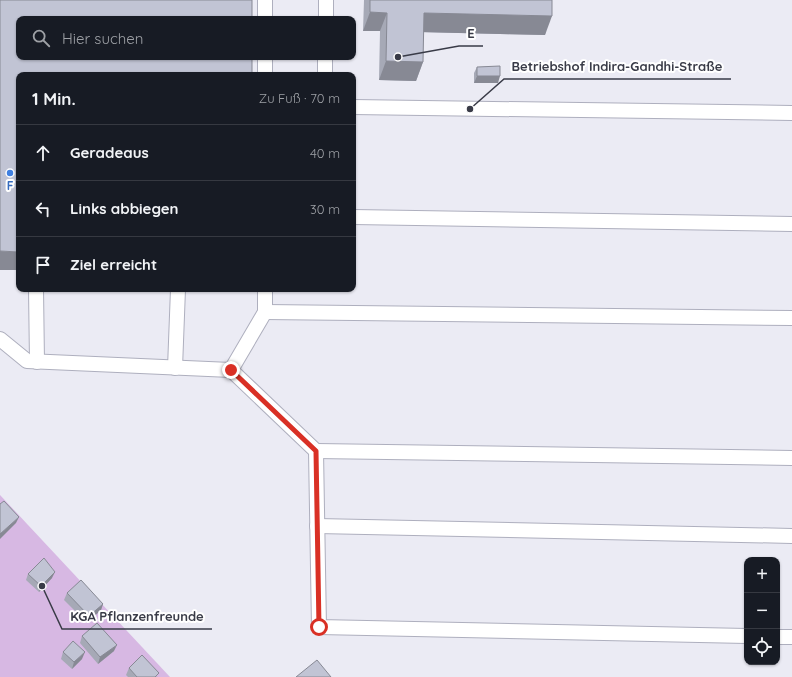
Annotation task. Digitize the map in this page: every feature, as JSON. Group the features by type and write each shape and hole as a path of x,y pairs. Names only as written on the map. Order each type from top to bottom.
{"lane":[{"path":"265,0 265,16"},
{"path":"326,0 326,16"},
{"path":"265,60 265,72"},
{"path":"325,60 325,72"},
{"path":"356,107 792,113"},
{"path":"356,217 792,224"},
{"path":"36,292 37,362"},
{"path":"175,368 178,292"},
{"path":"231,370 265,312 265,292"},
{"path":"265,312 792,318"},
{"path":"0,339 27,361 231,370 316,451 792,458"},
{"path":"316,451 319,627 744,636"},
{"path":"317,526 792,536"},
{"path":"780,637 792,637"}],"shaded area":[{"path":"0,495 170,677 0,677"}],"building":[{"name":"F","path":"0,0 252,0 252,16 16,16 16,60 252,60 252,72 16,72 16,252 0,251"},
{"path":"370,0 552,0 552,16 424,13 423,62 386,61 387,13 370,12"},
{"path":"500,66 500,76 477,76 477,67"},
{"path":"4,501 19,517 0,534 0,504"},
{"path":"44,558 55,572 41,586 28,574"},
{"path":"81,580 103,604 89,616 67,593"},
{"path":"97,623 117,645 100,657 82,636"},
{"path":"73,641 85,652 74,662 63,652"},
{"path":"142,655 159,673 155,677 137,677 129,668"},
{"path":"317,660 331,677 296,677"}],"place":[{"name":"E","path":"398,57"},
{"name":"Betriebshof Indira-Gandhi-Straße","path":"470,109"},
{"name":"F","path":"10,173"},
{"name":"KGA Pflanzenfreunde","path":"42,586"}],"route":[{"path":"231,370 316,451 319,627"}]}
